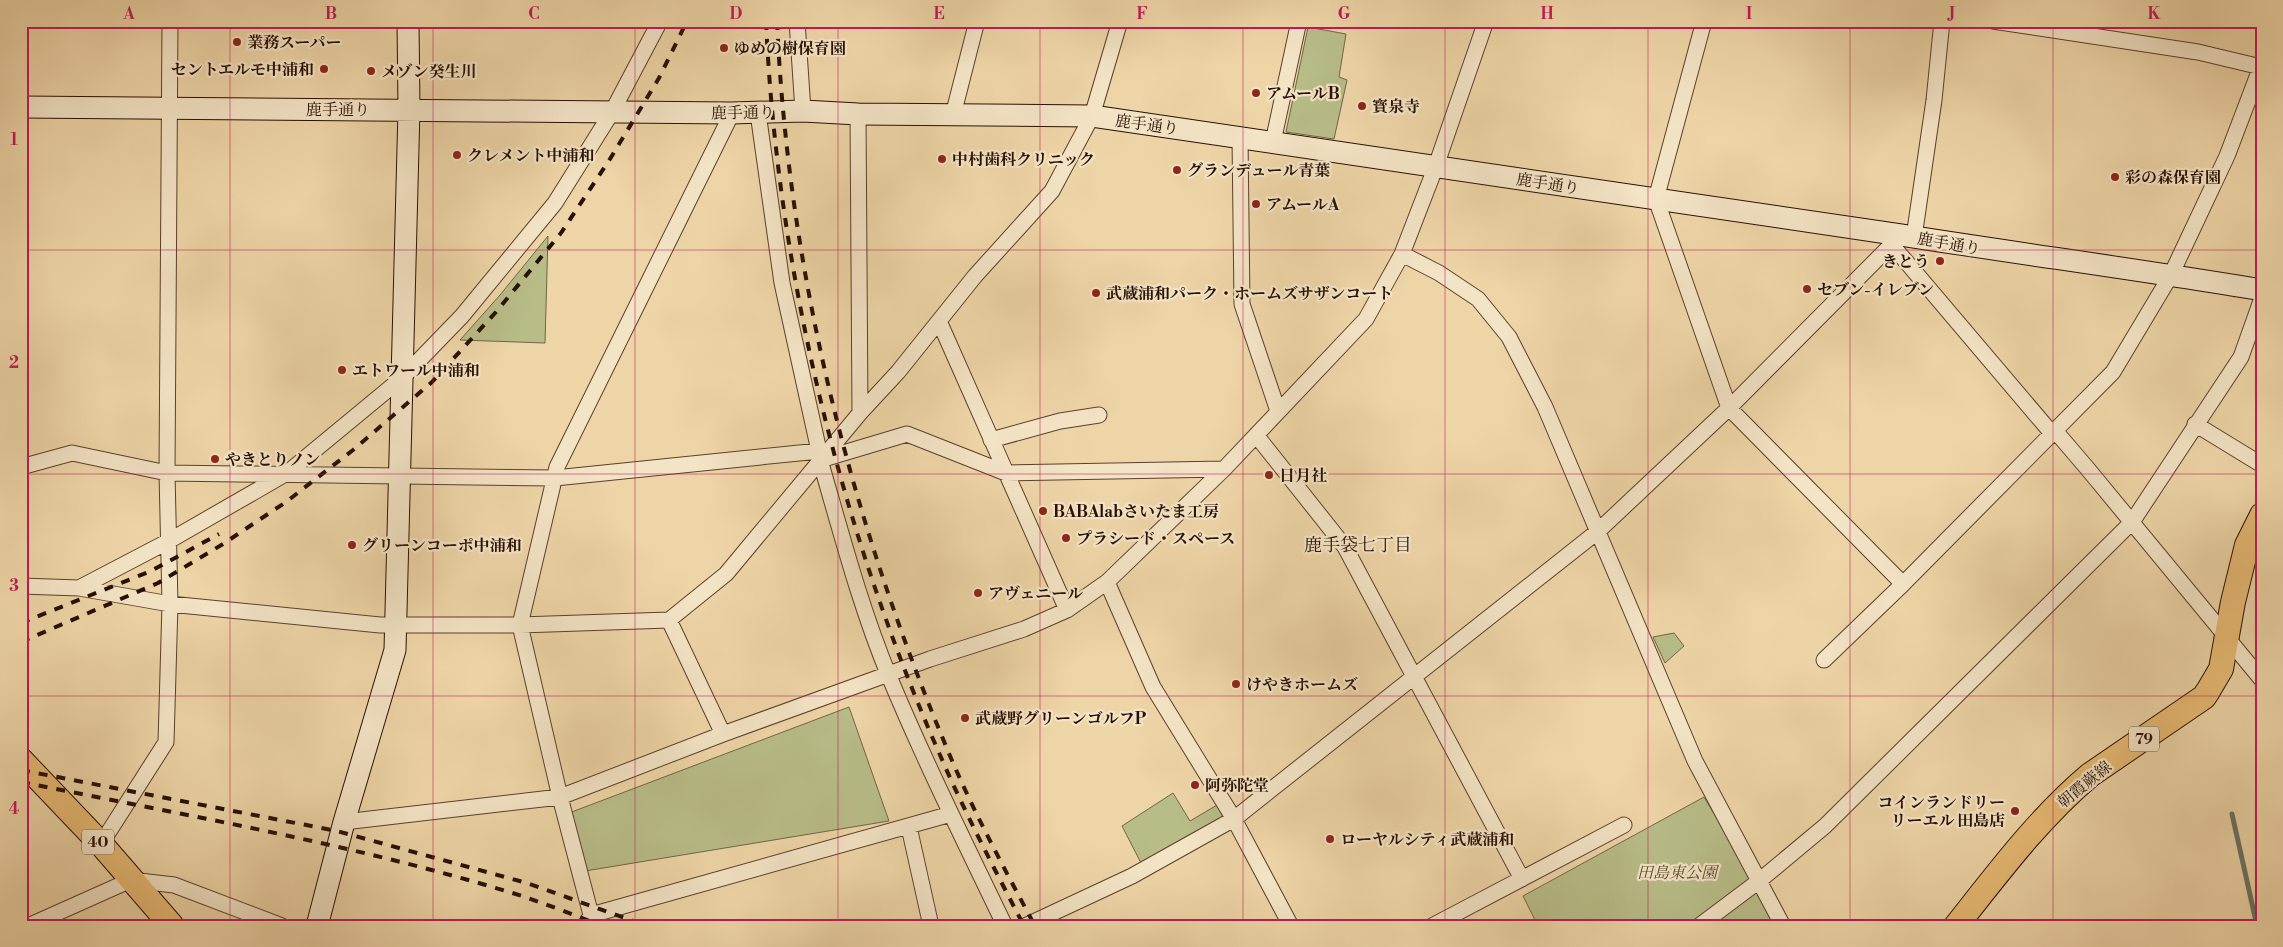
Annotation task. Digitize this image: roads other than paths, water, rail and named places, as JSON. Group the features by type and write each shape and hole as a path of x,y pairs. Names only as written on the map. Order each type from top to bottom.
{"main road":[{"name":"朝霞蕨線","path":"1956,926 2017,849 2074,789 2090,775 2204,697 2221,669 2226,637 2262,516"},
{"name":"40","path":"21,760 101,844 172,926"}],"street":[{"path":"101,844 166,742 170,604 167,473 170,273 170,21"},
{"path":"317,926 344,822 395,650 409,109 408,21"},
{"path":"79,588 168,542 288,473 402,378 462,316 555,202 612,112 660,21"},
{"path":"797,21 803,111"},
{"path":"953,116 977,21"},
{"path":"21,586 79,588 170,604 380,625 668,620 726,574 820,455 898,372 975,276 1052,191 1092,116 1120,21"},
{"path":"1273,142 1299,21"},
{"path":"344,822 560,796 888,674 1024,630 1067,610 1107,582 1224,469 1366,319 1402,254 1436,166 1486,21"},
{"path":"1704,21 1656,200 1728,408 1903,584"},
{"path":"1025,926 1132,876 1234,819 1598,532 1903,239 1934,100 1942,21"},
{"path":"1824,660 1903,584 2113,372 2171,275 2227,156 2261,66 2198,52 1993,21"},
{"name":"鹿手通り","path":"21,107 732,113 803,111 953,116 1092,116 1240,136 1903,239 2171,275 2262,290"},
{"path":"732,113 558,467 520,624 588,920 951,814"},
{"path":"758,113 782,283 820,455 849,561 888,674 951,814 1006,926"},
{"path":"858,114 860,413"},
{"path":"1240,136 1242,304 1278,411"},
{"path":"1903,239 2049,430 2057,433 2262,680"},
{"path":"1402,254 1439,273 1478,299 1509,337 1545,407 1695,761 1783,926"},
{"path":"1699,926 1759,881 1825,826 2132,522 2241,357 2262,298"},
{"path":"938,321 1067,610"},
{"path":"991,440 1060,422 1099,415"},
{"path":"2196,424 2262,465"},
{"path":"21,467 72,453 167,473 288,473 400,478 555,478 820,455 907,434 1006,473 1224,469"},
{"path":"1256,435 1345,547 1522,879"},
{"path":"1107,582 1152,686 1234,819 1291,926"},
{"path":"668,620 723,734"},
{"path":"1432,926 1624,825"},
{"path":"909,827 931,926"},
{"path":"28,926 131,880 174,885 282,926"}],"waterway":[{"path":"2232,814 2257,926"}],"railway":[{"path":"672,27 674,21"},
{"path":"21,642 158,583 223,544 286,502 353,450 432,382 496,312 561,233 610,159 659,78 687,21"},
{"path":"766,21 773,115 784,209 800,303 820,396 844,489 872,580 904,668 940,755 980,841 1024,926"},
{"path":"777,21 784,115 795,208 810,301 830,393 854,485 882,575 913,664 948,751 978,817 1035,926"},
{"path":"21,623 151,571 219,534"},
{"path":"21,770 337,831 527,883 647,926"},
{"path":"21,782 336,846 399,861 522,896 603,926"}],"place":[{"name":"業務スーパー","path":"237,42"},
{"name":"ゆめの樹保育園","path":"724,48"},
{"name":"セントエルモ中浦和","path":"324,69"},
{"name":"メゾン癸生川","path":"371,71"},
{"name":"アムールB","path":"1256,93"},
{"name":"寳泉寺","path":"1362,106"},
{"name":"クレメント中浦和","path":"457,155"},
{"name":"中村歯科クリニック","path":"942,159"},
{"name":"グランデュール青葉","path":"1177,170"},
{"name":"彩の森保育園","path":"2115,177"},
{"name":"アムールA","path":"1256,204"},
{"name":"きとう","path":"1940,261"},
{"name":"セブン-イレブン","path":"1807,289"},
{"name":"武蔵浦和パーク・ホームズサザンコート","path":"1096,293"},
{"name":"エトワール中浦和","path":"342,370"},
{"name":"やきとりノン","path":"215,459"},
{"name":"日月社","path":"1269,475"},
{"name":"BABAlabさいたま工房","path":"1043,511"},
{"name":"プラシード・スペース","path":"1066,538"},
{"name":"グリーンコーポ中浦和","path":"352,545"},
{"name":"アヴェニール","path":"978,593"},
{"name":"けやきホームズ","path":"1236,684"},
{"name":"武蔵野グリーンゴルフP","path":"965,718"},
{"name":"阿弥陀堂","path":"1195,785"},
{"name":"コインランドリー リーエル 田島店","path":"2015,811"},
{"name":"ローヤルシティ武蔵浦和","path":"1330,839"}],"district":[{"name":"鹿手袋七丁目","path":"1358,545"}],"park label":[{"name":"田島東公園","path":"1677,872"}]}
